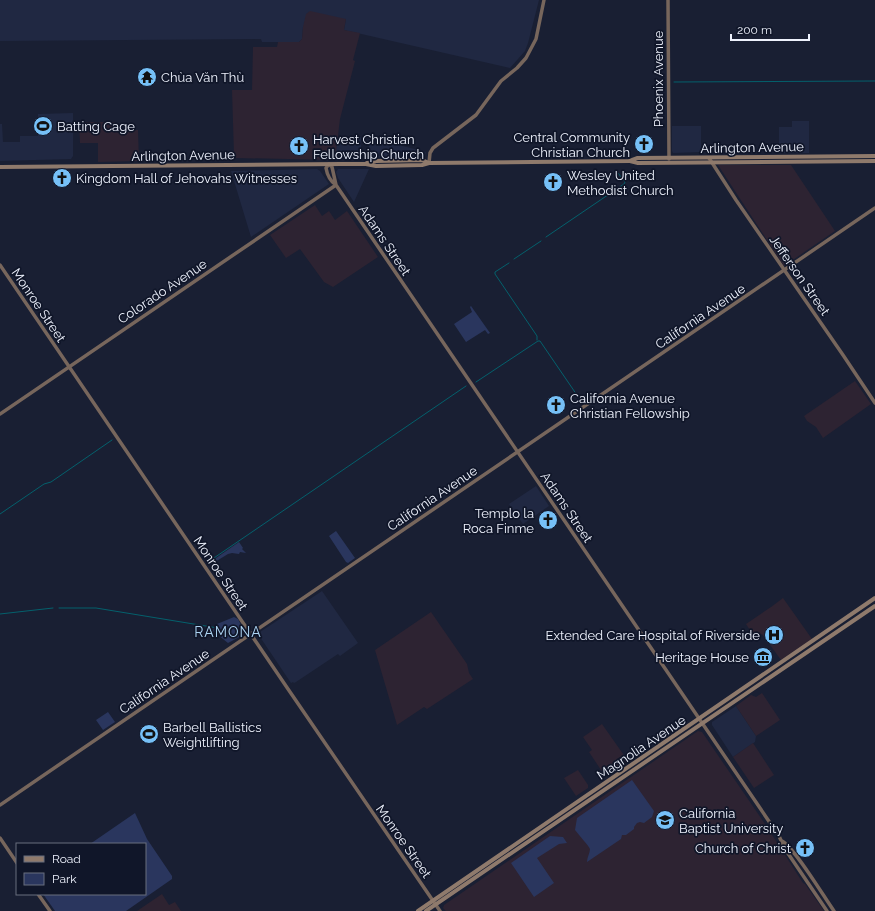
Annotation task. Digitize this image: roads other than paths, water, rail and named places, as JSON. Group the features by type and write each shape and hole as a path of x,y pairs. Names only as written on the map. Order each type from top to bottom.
{"main road":[{"path":"429,163 430,153 433,148 476,115 501,81 517,68 526,58 536,39 544,0"},
{"name":"Phoenix Avenue","path":"668,0 669,159"},
{"name":"Arlington Avenue","path":"0,167 366,164 376,161 414,160 422,160 429,163 629,161 638,163 875,156"},
{"name":"Arlington Avenue","path":"629,161 637,158 711,160 721,162 875,161"},
{"name":"Jefferson Street","path":"711,160 875,403"},
{"path":"716,168 716,164 721,162"},
{"name":"Adams Street","path":"329,164 326,168 327,174 336,185 702,723 782,841 783,846 827,911"},
{"name":"Colorado Avenue","path":"0,414 336,185"},
{"name":"California Avenue","path":"0,805 875,208"},
{"name":"Monroe Street","path":"0,265 440,911"},
{"name":"Magnolia Avenue","path":"597,792 699,719 875,598"},
{"name":"Magnolia Avenue","path":"418,911 435,902 875,606"},
{"path":"0,838 16,862"},
{"name":"Adams Street","path":"782,841 786,843 793,852 834,911"},
{"path":"787,852 793,852"},
{"path":"39,895 50,911"},
{"name":"Magnolia Avenue","path":"426,911 435,902"}],"waterway":[{"path":"674,82 875,81"},
{"path":"546,237 624,184 625,182 618,173"},
{"path":"514,259 541,241"},
{"path":"509,263 495,272 495,274 537,336 537,340"},
{"path":"476,382 540,341 581,401"},
{"path":"208,562 466,386"},
{"path":"0,514 44,484 51,482 112,440"},
{"path":"0,614 53,608"},
{"path":"59,608 96,608 218,628"}],"place":[{"name":"Chùa Văn Thù","path":"147,77"},
{"name":"Batting Cage","path":"43,126"},
{"name":"Central Community Christian Church","path":"644,144"},
{"name":"Harvest Christian Fellowship Church","path":"299,146"},
{"name":"Kingdom Hall of Jehovahs Witnesses","path":"62,178"},
{"name":"Wesley United Methodist Church","path":"553,182"},
{"name":"California Avenue Christian Fellowship","path":"556,405"},
{"name":"Templo la Roca Finme","path":"548,520"},
{"name":"Extended Care Hospital of Riverside","path":"774,635"},
{"name":"Heritage House","path":"763,657"},
{"name":"Barbell Ballistics Weightlifting","path":"149,734"},
{"name":"California Baptist University","path":"665,820"},
{"name":"Church of Christ","path":"805,848"}],"district":[{"name":"RAMONA","path":"228,632"}]}
